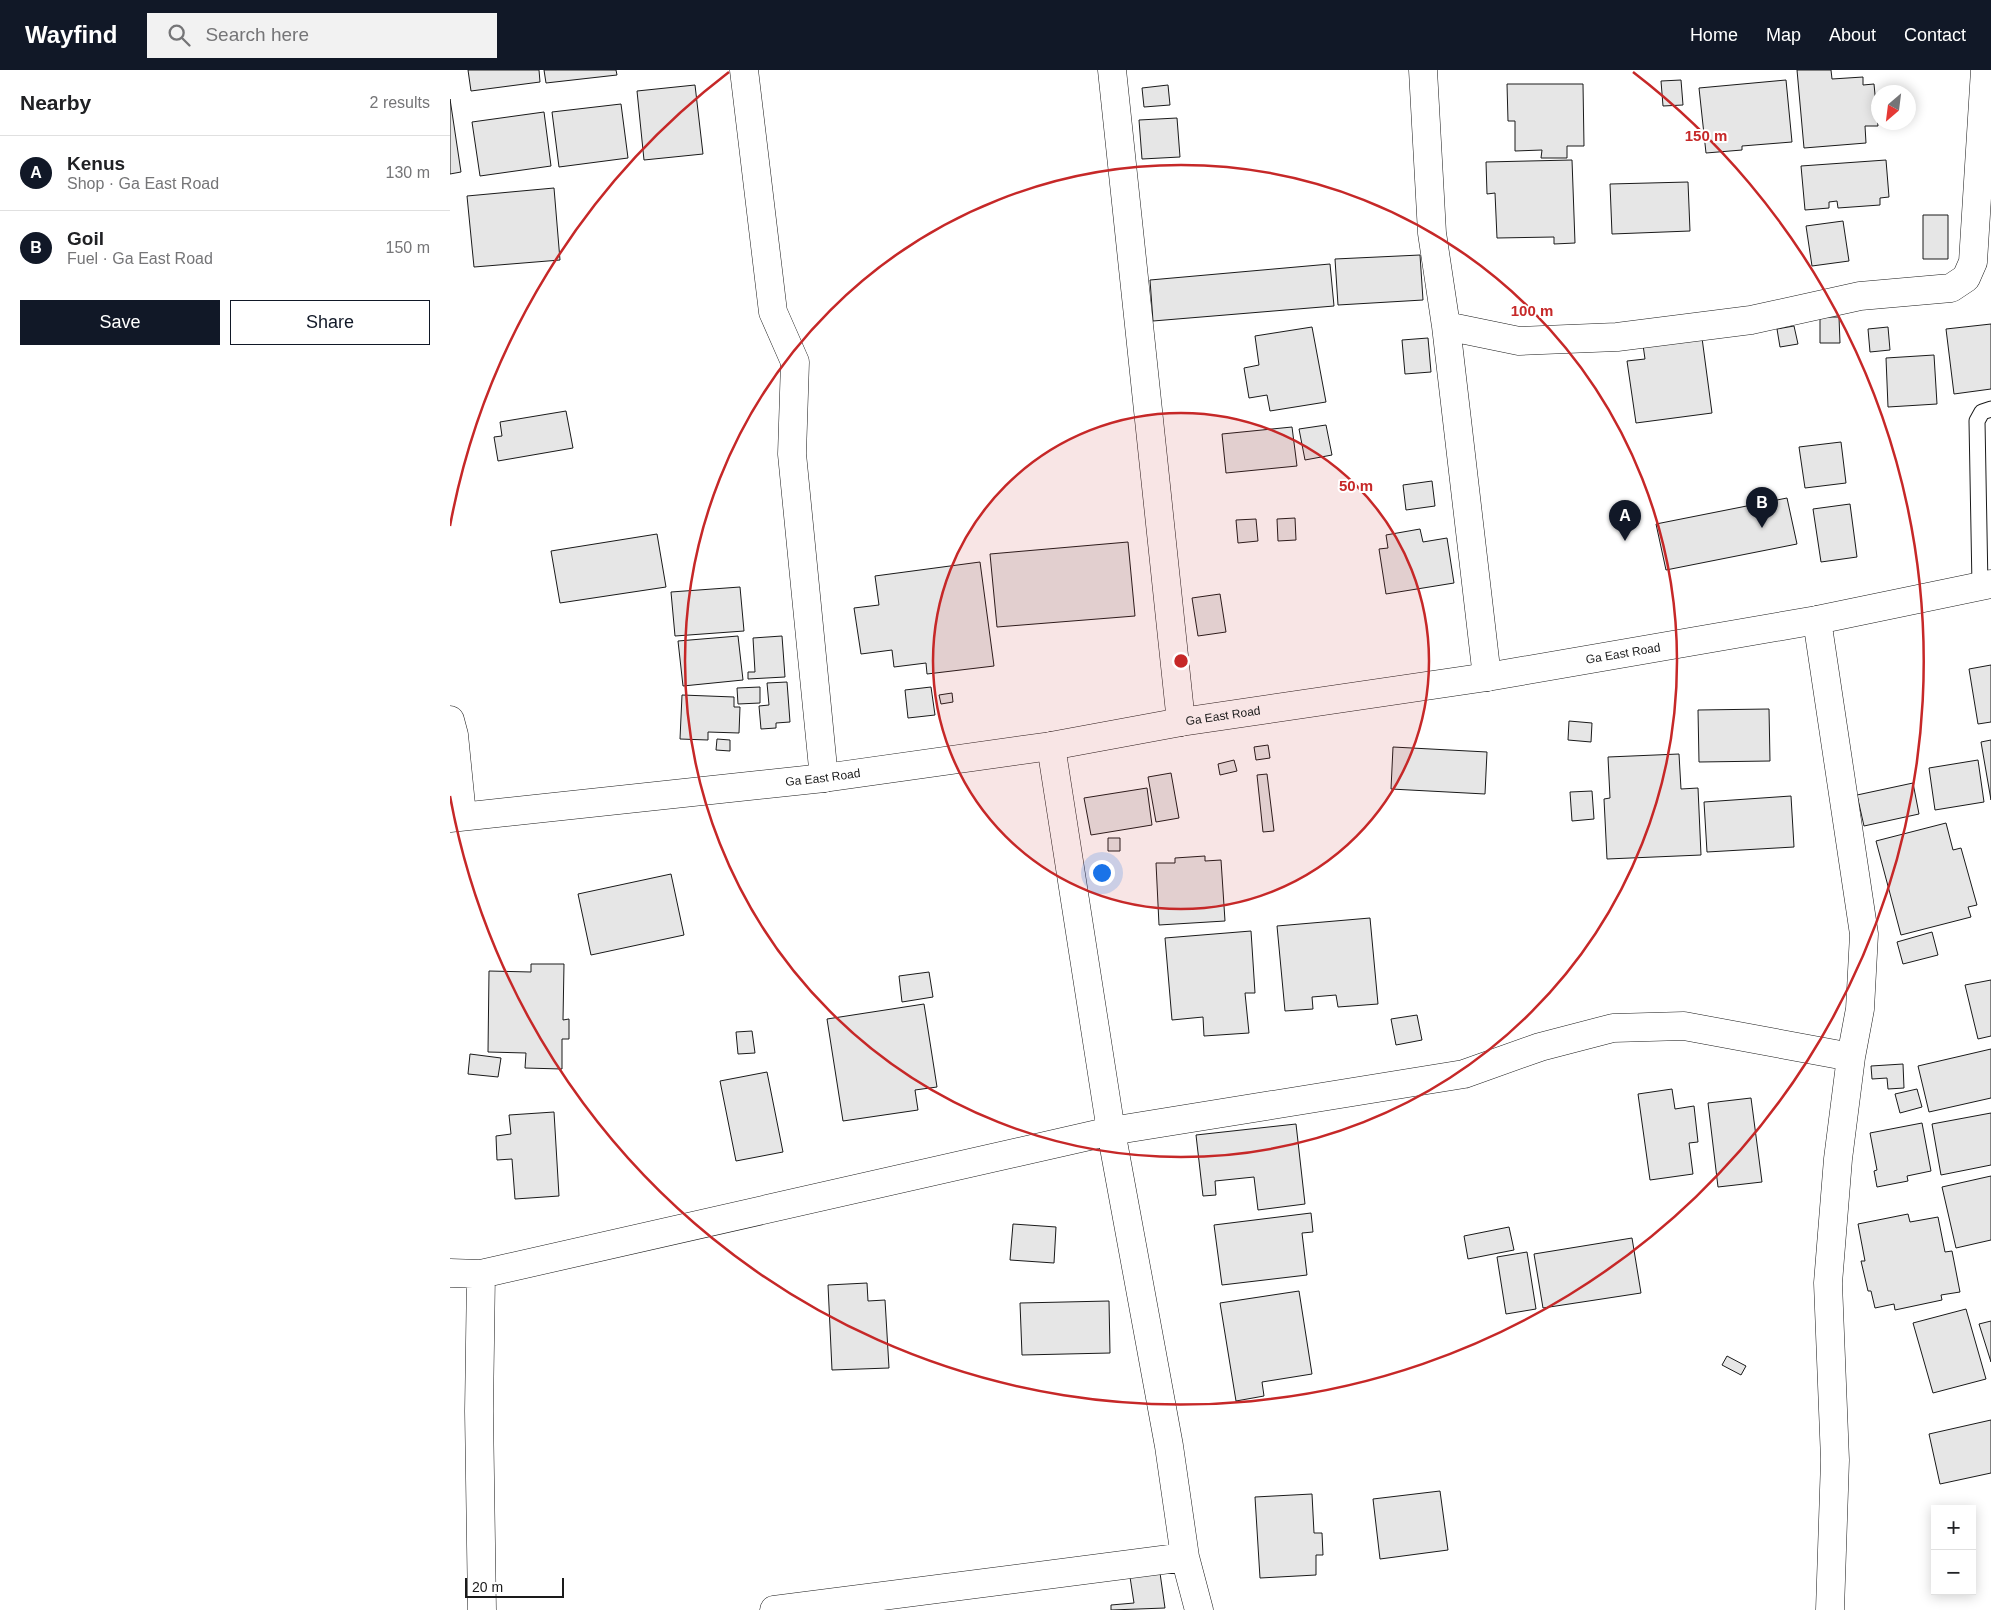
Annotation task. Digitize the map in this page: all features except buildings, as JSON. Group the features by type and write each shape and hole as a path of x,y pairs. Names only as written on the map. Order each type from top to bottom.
{"street":[{"path":"744,70 774,312 795,362 792,454 824,778"},
{"path":"1112,70 1181,722"},
{"path":"1423,70 1432,233 1446,326 1486,677"},
{"path":"1446,326 1519,341 1617,337 1751,320 1860,296 1951,288 1966,278 1973,262 1985,70"},
{"name":"Ga East Road","path":"456,816 824,778 1051,746 1181,722 1486,677 1817,620 1985,585"},
{"path":"1817,620 1864,934 1860,1009 1851,1057 1838,1159 1828,1283 1835,1460 1830,1610"},
{"path":"450,720 454,735 456,816"},
{"path":"1051,746 1111,1130 1169,1446 1186,1557 1199,1610"},
{"path":"450,1274 481,1274 1111,1130 1464,1074 1540,1047 1613,1028 1684,1026 1851,1057"},
{"path":"481,1274 479,1411 482,1610"},
{"path":"774,1610 1186,1557"}],"lane":[{"path":"1985,585 1977,421 1982,412 1991,408"}],"place":[{"name":"Goil","path":"1762,528"},
{"name":"Kenus","path":"1625,541"}]}
